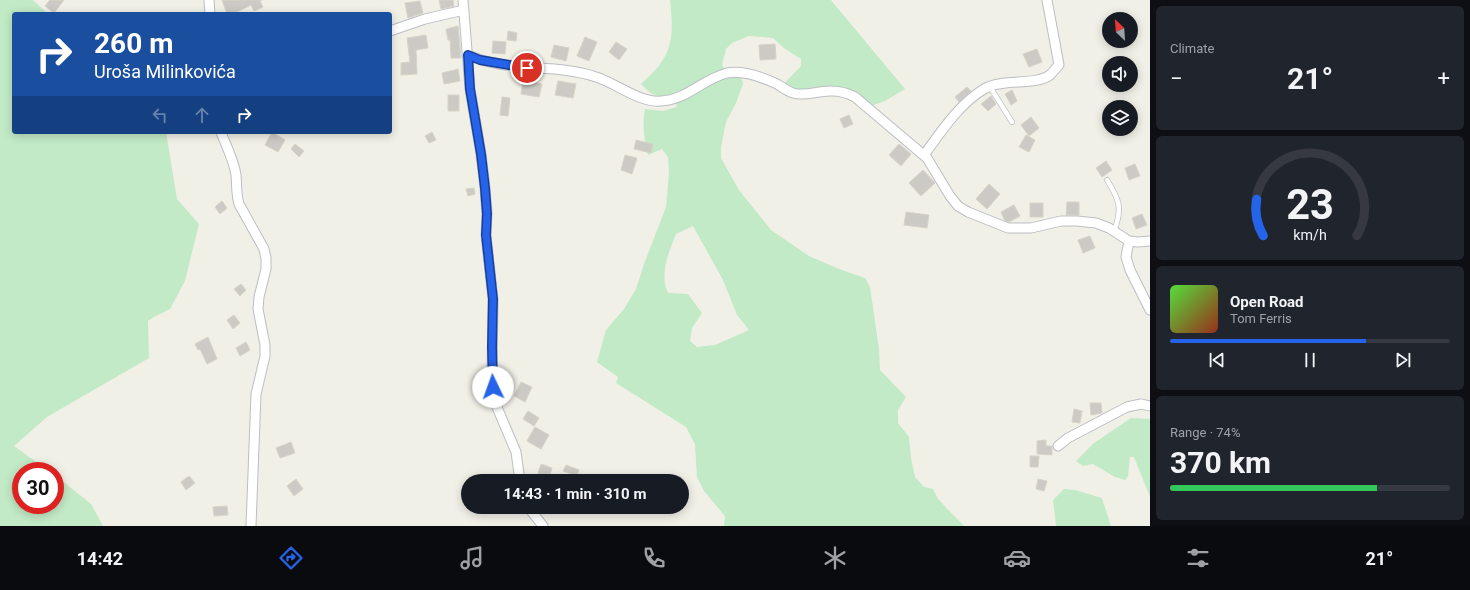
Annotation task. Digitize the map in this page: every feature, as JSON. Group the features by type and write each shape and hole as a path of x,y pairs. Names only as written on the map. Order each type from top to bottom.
{"street":[{"path":"209,0 210,12"},
{"path":"463,0 470,89 486,194 486,235 493,299 492,377 494,397 516,452 519,474"},
{"path":"924,155 956,114 969,100 984,89 995,84 1039,79 1050,75 1058,65 1047,0"},
{"path":"392,30 425,19 464,10"},
{"path":"468,55 480,60 503,64 580,72 597,77 642,98 659,102 682,96 720,76 729,73 744,73 762,77 791,92 804,95 830,91 846,92 855,97 927,158 958,206 984,219 1008,228 1018,229 1031,228 1061,221 1096,223 1114,231 1129,241 1150,241"},
{"path":"222,134 234,166 239,204 264,249 266,258 266,269 259,297 258,309 265,345 265,356 256,394 251,526"},
{"path":"1129,241 1126,257 1130,270 1150,310"},
{"path":"1058,446 1068,438 1127,407 1141,404 1150,406"},
{"path":"534,514 543,526"}],"lane":[{"path":"990,87 1012,122"},
{"path":"1107,180 1116,194 1119,206 1118,220 1114,231"}],"green space":[{"path":"0,0 33,0 46,12 12,12 12,134 166,134 177,199 199,224 185,281 170,309 148,321 149,358 47,417 14,446 36,462 12,462 12,514 64,514 64,482 91,504 103,526 0,526"},
{"path":"670,0 831,0 905,89 885,101 868,107 845,94 780,88 801,66 801,59 784,48 773,38 749,36 732,43 726,49 722,65 725,70 739,69 743,84 736,103 726,122 721,147 721,158 739,190 771,230 809,256 865,278 870,287 879,349 880,370 906,397 898,410 898,423 909,437 915,477 924,487 933,489 938,499 964,526 724,526 725,516 704,491 697,477 695,444 686,427 616,383 618,377 597,362 606,330 624,309 636,289 666,207 669,172 668,157 662,149 648,155 645,143 644,115 645,109 662,111 677,107 674,97 655,95 641,84 658,67 669,46 672,31","holes":["693,226 723,280 737,315 749,330 715,345 697,347 690,341 692,328 702,313 688,294 668,293 665,286 664,278 666,263 676,234"]},
{"path":"1131,418 1150,419 1150,497 1134,457 1130,457 1128,476 1125,480 1115,477 1093,464 1083,466 1076,461 1094,443"},
{"path":"1064,489 1075,490 1102,498 1111,526 1056,526 1053,500"}],"building":[{"path":"50,0 64,0 55,12 45,6"},
{"path":"222,0 262,0 260,1 263,7 254,11 251,5 239,11 226,12"},
{"path":"439,0 453,0 454,6 441,9"},
{"path":"420,1 423,13 408,18 405,3"},
{"path":"458,26 461,58 451,58 450,40 448,40 446,29"},
{"path":"508,31 517,33 516,41 507,40"},
{"path":"426,35 428,48 416,50 417,74 401,75 401,63 410,62 407,38"},
{"path":"585,37 597,42 589,61 577,56"},
{"path":"493,41 506,42 505,54 492,53"},
{"path":"616,42 627,49 619,60 609,52"},
{"path":"775,44 776,59 760,60 759,45"},
{"path":"554,45 569,48 566,61 551,57"},
{"path":"1037,49 1042,62 1029,67 1023,54"},
{"path":"458,69 460,81 444,84 442,73"},
{"path":"523,80 542,84 539,97 521,94"},
{"path":"558,81 576,84 573,98 555,95"},
{"path":"967,87 971,91 959,102 955,97"},
{"path":"1012,90 1017,101 1011,105 1005,94"},
{"path":"448,95 459,95 459,111 448,111"},
{"path":"991,96 996,104 988,111 981,104"},
{"path":"502,97 510,98 508,116 500,115"},
{"path":"849,115 853,124 844,128 840,119"},
{"path":"1031,117 1039,128 1029,136 1021,125"},
{"path":"432,132 436,140 429,143 425,136"},
{"path":"271,134 275,134 285,140 278,152 265,145"},
{"path":"1026,135 1035,140 1029,152 1019,147"},
{"path":"636,140 653,144 651,153 634,149"},
{"path":"295,144 304,151 299,157 291,149"},
{"path":"899,144 911,154 901,166 889,155"},
{"path":"625,155 637,158 632,174 621,170"},
{"path":"1106,161 1112,170 1102,177 1096,168"},
{"path":"1135,164 1140,176 1129,180 1125,168"},
{"path":"923,170 935,183 921,196 909,183"},
{"path":"989,184 1000,194 987,209 976,199"},
{"path":"474,188 475,194 468,196 466,189"},
{"path":"222,201 227,208 220,214 215,207"},
{"path":"1067,202 1079,202 1079,215 1066,215"},
{"path":"1030,203 1043,203 1043,217 1030,217"},
{"path":"1014,205 1020,216 1009,222 1005,221 1001,212"},
{"path":"906,212 929,215 927,228 904,225"},
{"path":"1142,214 1147,225 1136,229 1132,218"},
{"path":"1090,236 1095,248 1083,253 1078,240"},
{"path":"241,284 246,290 240,296 234,289"},
{"path":"234,315 240,323 233,329 227,320"},
{"path":"208,337 217,359 207,364 200,349 198,350 195,344"},
{"path":"246,342 250,350 240,356 236,348"},
{"path":"521,382 532,387 525,402 514,396"},
{"path":"1090,403 1101,403 1102,413 1091,415"},
{"path":"1074,409 1082,411 1080,423 1072,422"},
{"path":"528,411 539,418 534,426 523,419"},
{"path":"535,427 549,435 541,449 527,441"},
{"path":"1046,440 1046,446 1052,446 1052,455 1037,454 1037,441"},
{"path":"291,442 295,453 280,458 276,448"},
{"path":"1030,456 1039,456 1038,467 1030,467"},
{"path":"541,464 552,468 550,474 538,474"},
{"path":"566,465 579,470 578,474 571,474 563,471"},
{"path":"189,476 195,483 186,490 181,482"},
{"path":"296,479 303,489 294,496 287,486"},
{"path":"1038,479 1047,481 1044,491 1036,489"},
{"path":"227,506 228,515 214,516 213,507"}],"route":[{"path":"493,387 492,347 494,319 486,235 487,214 481,154 475,126 470,89 468,55 480,60 527,68"}]}
